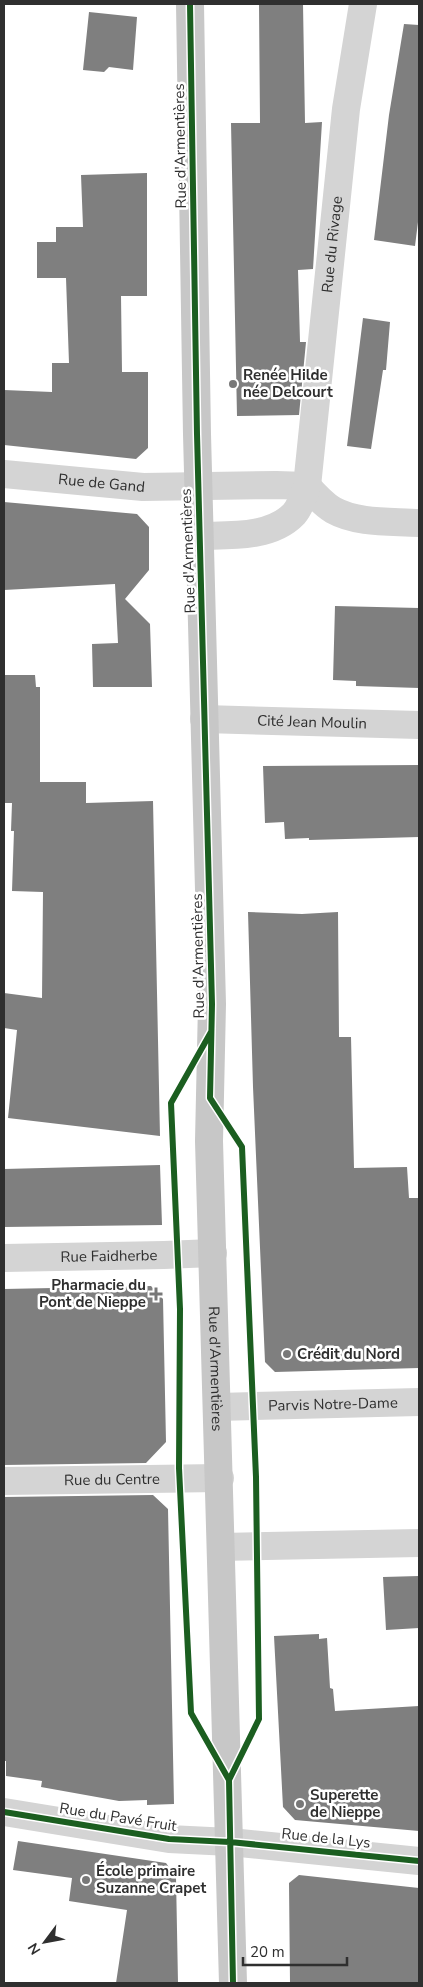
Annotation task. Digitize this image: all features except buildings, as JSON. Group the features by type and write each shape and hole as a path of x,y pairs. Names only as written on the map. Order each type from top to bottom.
{"main road":[{"name":"Rue d'Armentières","path":"190,4 204,719 212,1004 210,1141 233,1983"}],"street":[{"name":"Rue du Rivage","path":"200,536 249,533 276,526 294,514 300,506 307,486 346,109 363,4"},
{"name":"Rue de Gand","path":"4,474 143,488 199,487"},
{"path":"199,487 307,486 327,506 343,514 369,520 419,523"},
{"name":"Cité Jean Moulin","path":"204,719 419,725"},
{"name":"Rue Faidherbe","path":"4,1258 213,1253"},
{"name":"Parvis Notre-Dame","path":"217,1407 419,1402"},
{"name":"Rue du Centre","path":"4,1481 220,1478"},
{"path":"221,1547 419,1542"},
{"name":"Rue du Pavé Fruit","path":"4,1812 169,1838 230,1842"},
{"name":"Rue de la Lys","path":"230,1842 419,1861"}],"cycle path":[{"path":"190,4 197,434 212,1004 210,1098 242,1147 256,1477 259,1719 229,1780 233,1983"},
{"path":"211,1032 171,1103 180,1309 179,1468 191,1713 229,1780"},
{"path":"4,1812 169,1839 230,1842 419,1861"}],"place":[{"name":"Renée Hilde née Delcourt","path":"233,384"},
{"name":"Pharmacie du Pont de Nieppe","path":"156,1294"},
{"name":"Crédit du Nord","path":"287,1354"},
{"name":"Superette de Nieppe","path":"300,1804"},
{"name":"École primaire Suzanne Crapet","path":"86,1880"}]}
